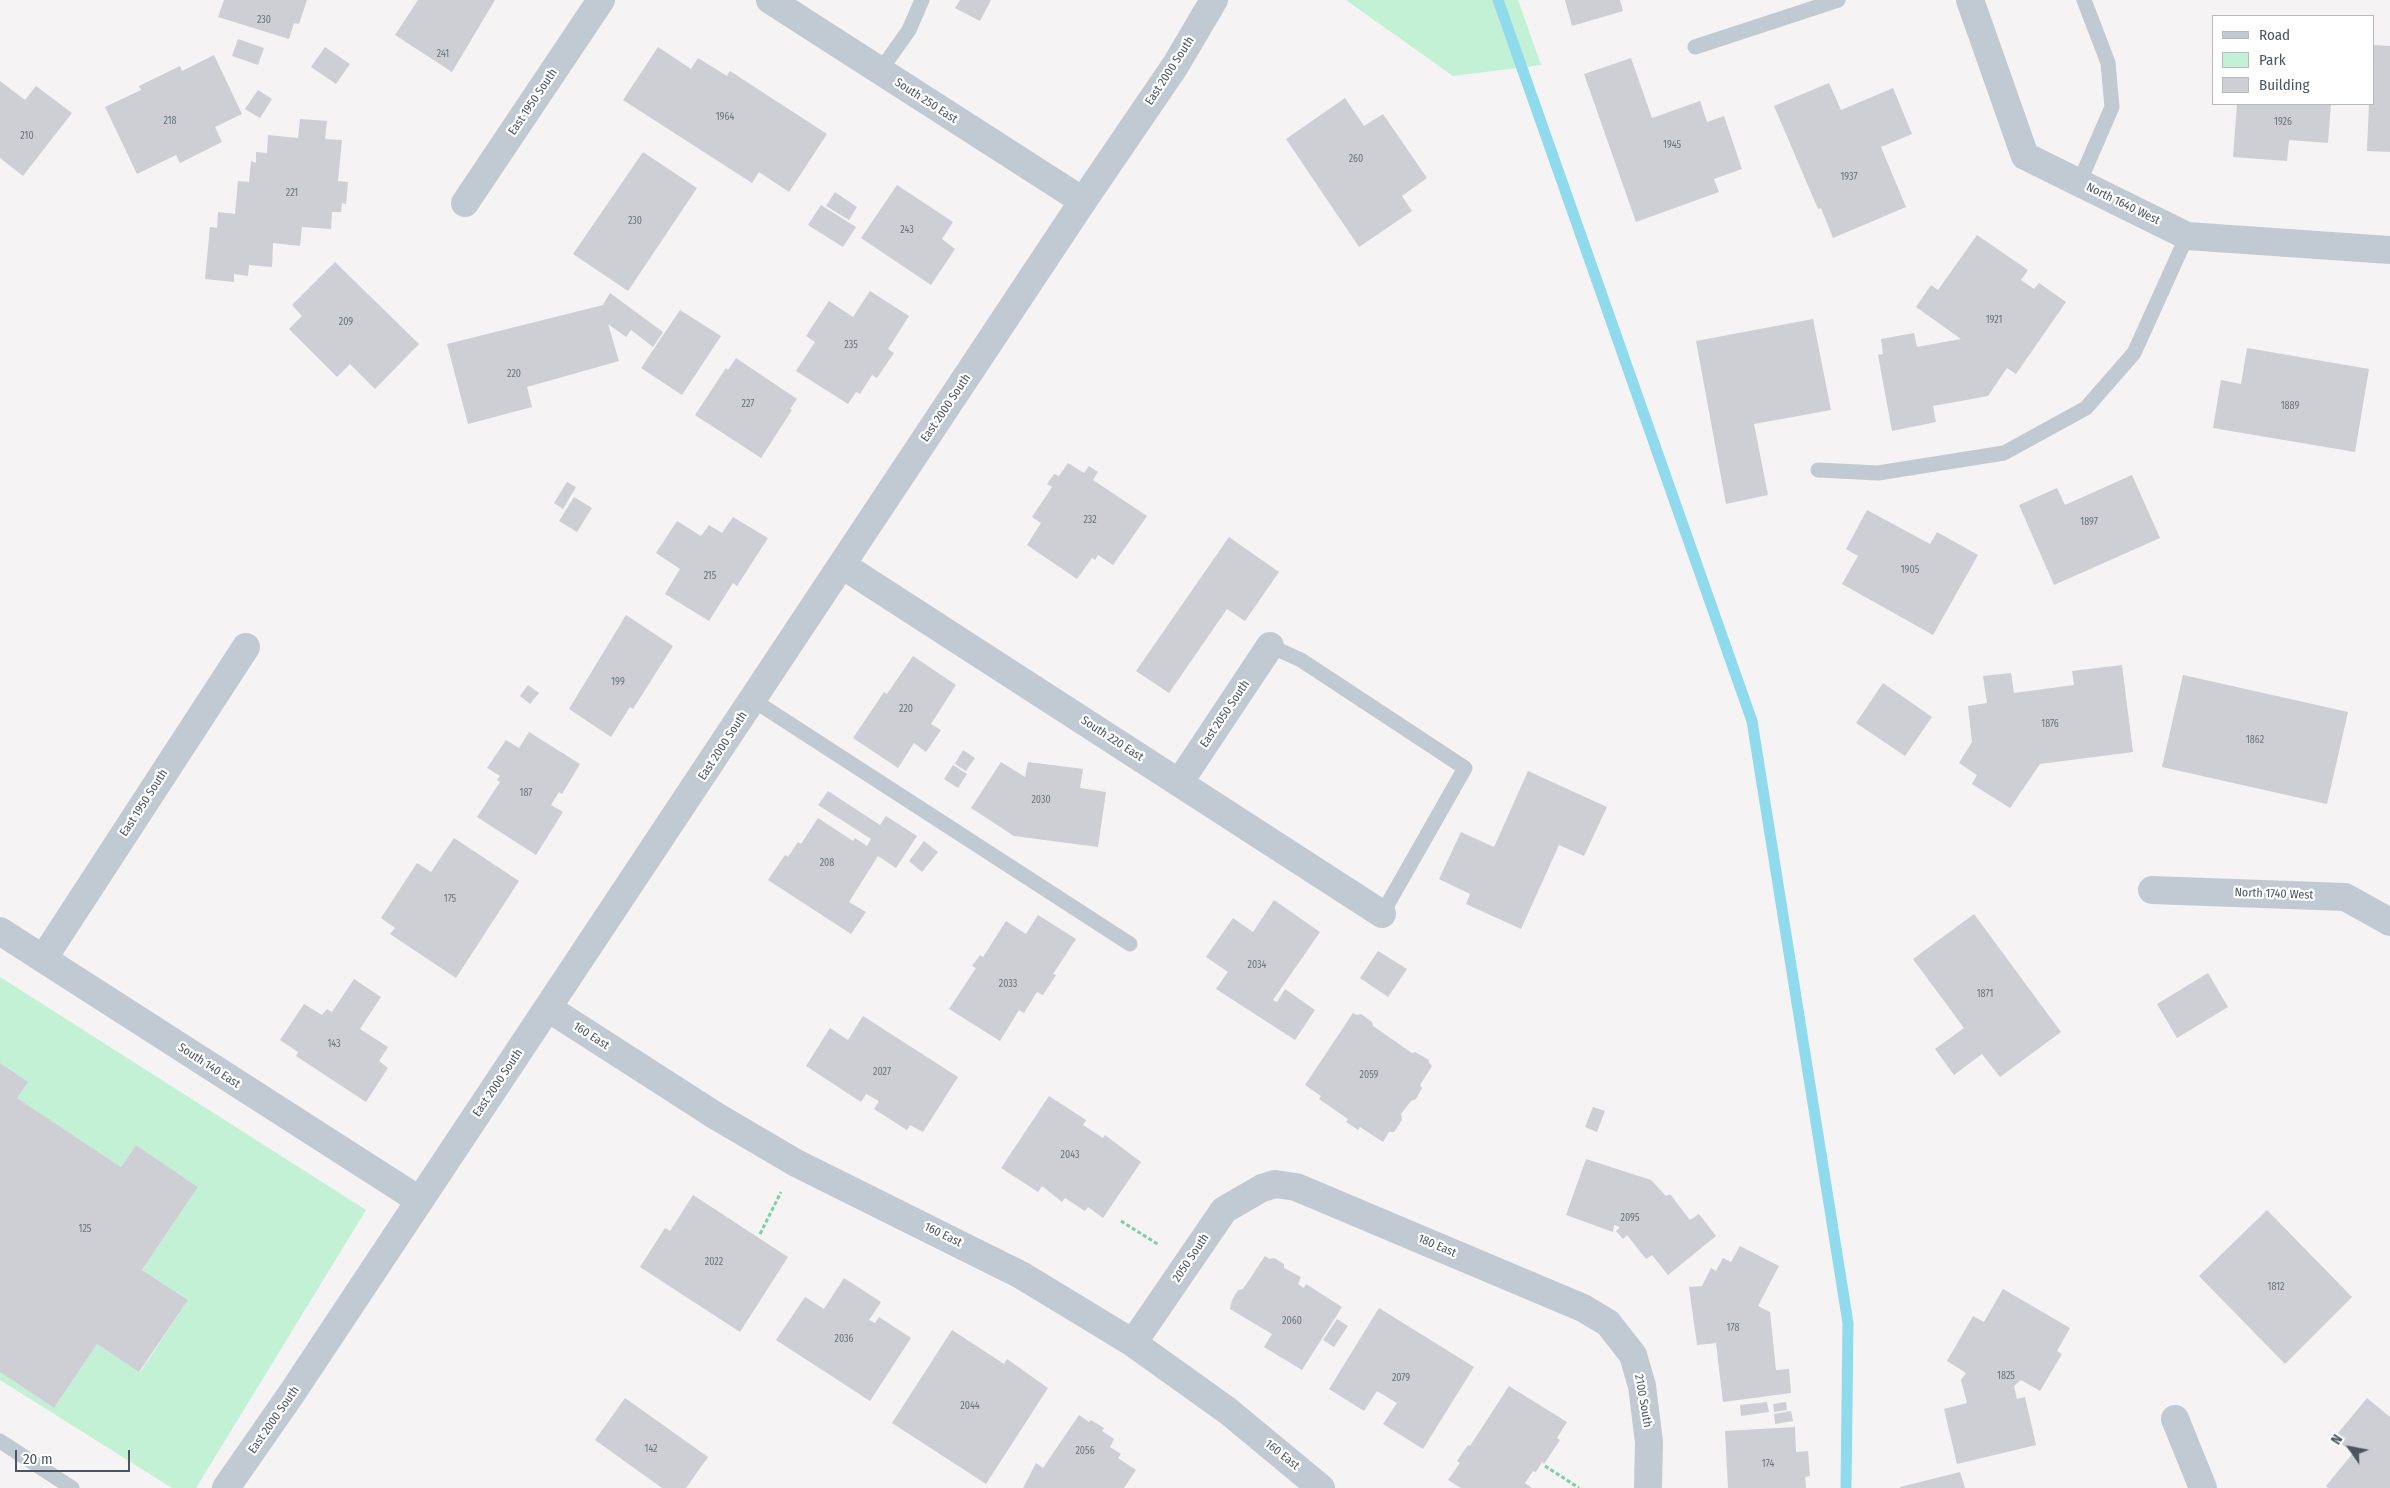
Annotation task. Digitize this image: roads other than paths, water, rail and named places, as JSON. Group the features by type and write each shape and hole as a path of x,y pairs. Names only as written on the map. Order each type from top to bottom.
{"street":[{"name":"East 1950 South","path":"465,204 601,0"},
{"name":"South 250 East","path":"770,0 1083,201"},
{"name":"East 2000 South","path":"226,1488 307,1370 1083,201 1175,66 1214,0"},
{"name":"North 1640 West","path":"1970,0 2025,156 2187,236 2390,250"},
{"name":"South 220 East","path":"842,564 1382,914"},
{"name":"East 2050 South","path":"1179,783 1270,646"},
{"name":"East 1950 South","path":"42,958 246,647"},
{"name":"North 1740 West","path":"2152,890 2345,897 2390,922"},
{"name":"South 140 East","path":"0,931 419,1200"},
{"name":"160 East","path":"548,1008 716,1116 796,1163 1022,1275 1134,1343 1228,1411 1321,1488"},
{"name":"180 East","path":"1262,1188 1275,1184 1296,1187 1583,1308 1608,1323"},
{"name":"2050 South","path":"1134,1343 1224,1210 1262,1188"},
{"name":"2100 South","path":"1608,1323 1633,1355 1642,1386 1649,1442 1648,1488"},
{"path":"2175,1419 2203,1488"}],"lane":[{"path":"880,71 909,30 922,0"},
{"path":"1696,47 1838,0"},
{"path":"2079,182 2112,107 2108,63 2084,0"},
{"path":"1818,470 1878,473 2004,453 2086,408 2134,353 2187,236"},
{"path":"1270,646 1301,660 1465,768 1382,914"},
{"path":"753,700 1130,944"},
{"path":"0,1441 72,1488"}],"waterway":[{"path":"1498,0 1752,721 1848,1323 1846,1488"}]}
